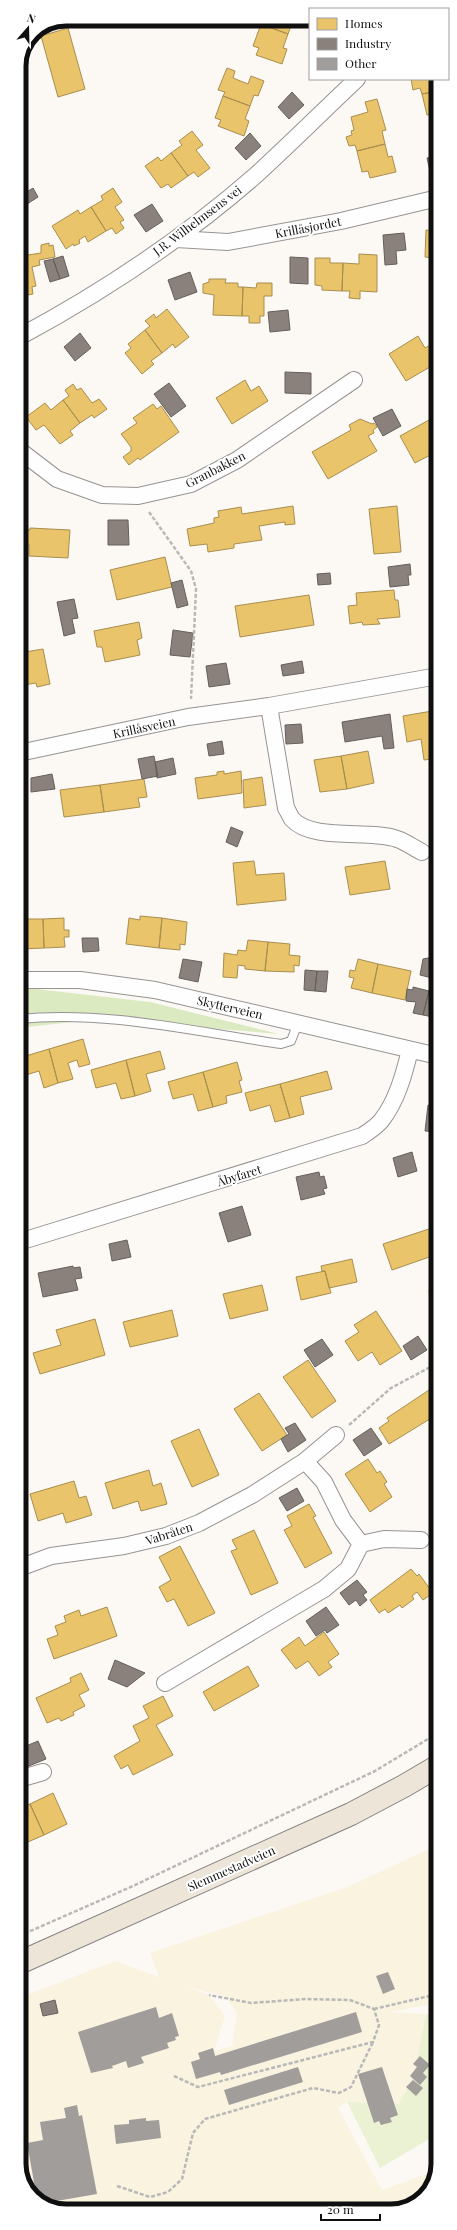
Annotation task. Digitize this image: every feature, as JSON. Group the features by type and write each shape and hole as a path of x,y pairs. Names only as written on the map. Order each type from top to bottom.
{"main road":[{"name":"Slemmestadveien","path":"26,1960 351,1814 431,1770"}],"street":[{"name":"J.R. Wilhelmsens vei","path":"26,333 67,311 176,239 256,175 356,80"},
{"name":"Krillåsjordet","path":"176,239 228,242 341,221 431,200"},
{"name":"Granbakken","path":"26,455 57,479 102,495 138,496 191,484 237,460 354,380"},
{"name":"Krillåsveien","path":"26,752 188,717 269,706 431,677"},
{"path":"269,706 286,808 292,819 305,827 327,833 371,834 398,839 422,852"},
{"name":"Skytterveien","path":"26,980 80,980 155,990 431,1054"},
{"name":"Åbyfaret","path":"26,1240 362,1136 381,1122 392,1104 403,1079 410,1050"},
{"name":"Vabråten","path":"26,1565 51,1556 124,1546 166,1536 199,1524 252,1494 305,1461 336,1435"},
{"path":"305,1461 324,1482 342,1520 361,1544"},
{"path":"361,1544 384,1539 421,1540"},
{"path":"165,1683 324,1589 348,1569 361,1544"},
{"path":"26,1777 43,1772"}],"lane":[{"path":"26,1019 68,1017 100,1018 281,1044 290,1041 298,1023"}],"path":[{"path":"138,496 191,571 196,589 192,693 188,717"},
{"path":"336,1435 391,1388 431,1367"},
{"path":"26,1933 140,1883 375,1771 431,1737"},
{"path":"210,1995 251,2003 306,1999 350,2000 374,2008 431,1996"},
{"path":"117,2186 150,2197 168,2192 182,2179 193,2133 205,2119 313,2088 339,2093 351,2088 373,2042 379,2025 374,2008"},
{"path":"174,2076 198,2087 373,2042"}],"shaded area":[{"path":"431,1848 431,2004 389,2012 426,2014 413,2078 399,2104 347,2102 338,2108 382,2190 430,2173 426,2184 421,2190 408,2200 396,2204 64,2204 51,2201 38,2192 30,2181 26,2169 26,1995 115,1961 159,1977 150,1953 347,1887","holes":["187,1987 225,1996 237,2014 232,2046 214,2051 225,2016 209,1995"]}],"green space":[{"path":"26,988 150,1002 279,1034 99,1019 26,1027"},
{"path":"426,2014 431,2014 431,2138 380,2168 347,2102 399,2104 413,2078"}],"building: Homes":[{"path":"260,26 266,26 288,34 283,48 287,49 282,64 256,55 259,48 253,46"},
{"path":"266,26 291,26 288,34"},
{"path":"68,28 85,89 58,97 44,48 48,48 48,34"},
{"path":"227,68 235,71 233,78 248,84 251,76 264,81 258,96 254,95 250,106 223,96 225,92 218,90"},
{"path":"411,80 431,80 431,92 422,94 420,88 413,90"},
{"path":"431,92 431,114 427,115 422,94"},
{"path":"223,96 250,106 245,119 249,121 244,136 218,126 221,120 215,118"},
{"path":"377,99 386,130 382,131 385,144 357,151 355,145 349,146 346,137 352,135 351,131 354,130 351,117 368,112 365,102"},
{"path":"192,131 203,145 196,150 210,168 198,177 194,172 188,176 171,153 182,145 179,141"},
{"path":"385,144 388,157 392,156 396,172 370,178 368,171 362,172 357,151"},
{"path":"171,153 188,176 171,188 168,184 161,188 145,166 158,157 161,161"},
{"path":"113,188 122,202 115,207 124,220 120,222 124,228 116,234 112,228 106,231 91,207 103,200 101,196"},
{"path":"91,207 106,231 88,242 85,236 79,240 80,243 74,246 73,244 66,249 52,226 78,210 80,214"},
{"path":"426,230 431,230 431,258 425,257"},
{"path":"49,243 49,246 53,245 55,257 39,260 40,265 32,267 36,286 32,287 33,294 26,295 26,255 41,253 41,245"},
{"path":"359,254 377,255 377,292 360,291 360,299 349,298 350,291 342,291 343,263 359,264"},
{"path":"315,258 330,258 330,263 343,263 342,291 322,290 322,286 315,285"},
{"path":"209,279 226,279 225,283 238,283 238,287 243,287 242,316 213,315 214,295 203,293 203,284 209,282"},
{"path":"257,283 272,283 272,296 264,296 264,316 260,316 260,323 249,323 249,316 242,316 243,287 256,288"},
{"path":"167,309 189,337 175,348 173,344 162,353 145,330 150,326 145,321 154,314 156,318"},
{"path":"145,330 162,353 151,361 154,364 142,374 125,353 131,348 128,344"},
{"path":"418,336 425,348 431,345 431,366 406,381 389,354"},
{"path":"245,380 251,391 259,386 268,401 232,424 216,398"},
{"path":"73,384 77,390 81,388 92,403 99,399 107,409 94,418 92,415 80,423 63,400 69,396 65,390"},
{"path":"63,400 80,423 70,431 73,435 60,444 44,425 36,430 26,417 45,403 51,410"},
{"path":"153,404 157,409 161,406 179,432 140,460 138,458 129,465 123,457 131,451 131,447 121,434 137,423 133,418"},
{"path":"360,419 372,424 374,423 377,427 373,430 374,433 368,436 377,451 328,479 312,452 351,430 349,425"},
{"path":"431,419 431,455 415,463 400,436"},
{"path":"293,506 295,524 285,525 285,522 259,526 262,540 234,544 234,548 208,552 207,544 190,546 187,529 214,523 214,518 219,517 218,511 241,507 242,514"},
{"path":"397,506 401,552 374,554 369,509"},
{"path":"30,528 70,530 68,558 29,556 29,544 26,544 26,530 30,530"},
{"path":"165,557 172,587 117,600 110,570"},
{"path":"394,590 395,600 398,600 400,617 377,619 380,624 363,625 362,622 350,624 348,606 357,605 356,593"},
{"path":"309,595 314,625 240,637 235,606"},
{"path":"139,622 142,638 137,640 140,655 105,662 102,647 97,647 94,631"},
{"path":"43,649 50,684 37,687 36,683 26,685 26,652"},
{"path":"431,711 431,759 424,760 421,739 407,742 403,716"},
{"path":"368,751 374,783 347,789 341,756"},
{"path":"341,756 347,789 320,792 314,760"},
{"path":"224,771 224,774 241,771 242,793 198,799 195,778 217,775 217,772"},
{"path":"262,777 266,805 244,808 243,780"},
{"path":"144,779 147,797 138,798 140,807 104,812 100,785"},
{"path":"100,785 104,812 64,817 60,790"},
{"path":"254,861 256,875 284,873 286,900 237,905 233,863"},
{"path":"385,861 390,889 350,895 345,867"},
{"path":"140,916 162,918 159,948 126,944 129,918 140,920"},
{"path":"64,918 64,930 69,930 69,937 64,937 65,947 44,948 43,919"},
{"path":"162,918 187,922 185,945 180,944 180,950 159,948"},
{"path":"26,919 43,919 44,948 26,949"},
{"path":"248,940 268,942 265,971 245,969 245,966 238,965 237,978 223,977 224,953 237,955 238,950 246,951"},
{"path":"268,942 290,944 289,955 300,956 299,966 294,965 294,972 265,971"},
{"path":"358,959 378,964 372,993 351,988 354,978 349,977 350,970 355,971"},
{"path":"378,964 411,971 405,1000 372,993"},
{"path":"83,1039 90,1064 79,1067 77,1060 68,1063 73,1079 58,1083 49,1049"},
{"path":"49,1049 58,1083 44,1088 39,1071 26,1075 26,1056"},
{"path":"160,1051 165,1069 146,1074 151,1091 135,1096 126,1060"},
{"path":"126,1060 135,1096 121,1099 116,1083 96,1088 91,1070"},
{"path":"237,1062 242,1080 239,1081 242,1092 226,1096 227,1103 213,1107 203,1072"},
{"path":"327,1071 332,1089 300,1097 304,1114 290,1118 280,1084"},
{"path":"203,1072 213,1107 198,1111 193,1094 173,1099 168,1082"},
{"path":"280,1084 290,1118 275,1122 270,1105 250,1111 245,1093"},
{"path":"431,1228 431,1256 392,1270 383,1244"},
{"path":"352,1259 357,1282 329,1288 325,1271 322,1271 321,1266"},
{"path":"325,1271 331,1293 301,1300 296,1277"},
{"path":"262,1285 268,1310 230,1319 223,1294"},
{"path":"429,1290 431,1290 431,1307"},
{"path":"172,1310 178,1336 130,1347 123,1322"},
{"path":"376,1311 402,1351 380,1365 372,1352 358,1361 345,1341 359,1332 354,1325"},
{"path":"95,1319 105,1355 40,1374 33,1353 61,1345 56,1330"},
{"path":"308,1360 336,1401 312,1418 283,1377"},
{"path":"431,1389 431,1418 389,1444 379,1428 389,1421 387,1418"},
{"path":"259,1393 287,1435 262,1451 234,1409"},
{"path":"199,1429 219,1475 192,1487 171,1441"},
{"path":"368,1459 377,1473 380,1471 387,1482 384,1484 392,1497 370,1512 345,1474"},
{"path":"149,1470 153,1486 161,1483 167,1504 141,1511 138,1501 113,1509 105,1483"},
{"path":"74,1481 79,1498 86,1496 92,1515 66,1523 63,1513 38,1521 30,1494"},
{"path":"309,1504 316,1516 313,1517 332,1553 305,1568 284,1530 292,1526 287,1516"},
{"path":"254,1530 278,1583 251,1595 231,1551 237,1549 232,1540"},
{"path":"180,1546 215,1613 188,1626 174,1599 167,1602 159,1587 171,1580 159,1557"},
{"path":"411,1569 417,1576 419,1574 431,1590 431,1594 423,1600 417,1592 412,1596 414,1599 402,1608 400,1605 388,1613 385,1609 379,1613 370,1600"},
{"path":"107,1607 117,1636 54,1659 47,1639 58,1635 55,1626 66,1622 64,1616 79,1610 81,1616"},
{"path":"324,1632 339,1654 328,1662 332,1667 319,1676 308,1661 296,1669 281,1650 299,1637 305,1646"},
{"path":"248,1666 259,1686 214,1711 203,1692"},
{"path":"81,1673 89,1690 79,1695 85,1706 73,1712 74,1715 61,1721 59,1718 47,1723 36,1698 71,1682 70,1678"},
{"path":"163,1696 173,1716 156,1725 173,1755 133,1775 128,1765 121,1769 114,1756 140,1741 133,1726 149,1718 143,1706"},
{"path":"53,1793 67,1824 44,1835 30,1804"},
{"path":"30,1804 44,1835 26,1843 26,1806"}],"building: Industry":[{"path":"292,92 304,105 289,119 278,107"},
{"path":"250,133 261,146 246,160 235,148"},
{"path":"431,157 431,176 427,158"},
{"path":"33,188 38,197 26,205 26,192"},
{"path":"152,204 163,221 146,232 134,215"},
{"path":"404,233 406,250 396,251 397,264 385,265 383,235"},
{"path":"63,256 69,276 60,279 53,259"},
{"path":"290,257 308,258 308,284 290,283"},
{"path":"53,259 60,279 50,282 44,261"},
{"path":"190,272 197,292 175,300 168,280"},
{"path":"288,310 290,330 270,332 268,312"},
{"path":"80,333 91,348 75,361 64,347"},
{"path":"285,372 311,373 311,394 285,393"},
{"path":"169,383 186,406 171,417 154,394"},
{"path":"392,409 401,426 383,436 373,418"},
{"path":"108,520 128,520 129,545 108,545"},
{"path":"410,564 411,575 408,575 409,585 390,587 388,567"},
{"path":"330,573 331,584 318,585 317,574"},
{"path":"182,580 188,605 177,608 171,583"},
{"path":"74,599 78,618 72,619 75,633 64,636 57,602"},
{"path":"173,630 193,633 190,657 170,655"},
{"path":"302,661 304,673 283,676 281,665"},
{"path":"226,663 230,684 209,687 206,666"},
{"path":"390,714 394,748 384,749 382,736 345,742 342,722"},
{"path":"301,724 303,743 286,744 285,725"},
{"path":"222,741 224,754 209,756 207,744"},
{"path":"154,756 158,776 142,779 138,759"},
{"path":"173,758 176,774 157,778 155,762"},
{"path":"52,774 55,789 31,792 31,778"},
{"path":"231,827 243,832 237,847 226,842"},
{"path":"82,938 98,938 99,951 83,952"},
{"path":"431,957 431,978 420,975 423,959"},
{"path":"183,959 202,962 198,982 179,978"},
{"path":"305,970 317,971 315,991 304,990"},
{"path":"317,971 328,971 326,992 315,991"},
{"path":"413,987 429,991 423,1015 413,1013 416,1002 406,1001 407,989 413,990"},
{"path":"429,991 431,991 431,1017 423,1015"},
{"path":"428,1105 431,1106 431,1131 425,1131"},
{"path":"412,1152 417,1171 398,1177 393,1158"},
{"path":"319,1172 320,1177 324,1176 327,1188 323,1189 325,1194 301,1200 296,1177"},
{"path":"242,1206 251,1235 228,1242 219,1213"},
{"path":"127,1240 131,1257 112,1261 109,1244"},
{"path":"73,1266 73,1268 80,1267 82,1278 75,1279 78,1290 43,1297 38,1273"},
{"path":"418,1336 427,1350 411,1360 403,1346"},
{"path":"322,1339 333,1355 315,1367 304,1350"},
{"path":"295,1423 306,1440 288,1452 281,1439 289,1434 285,1428"},
{"path":"371,1428 382,1444 364,1456 353,1440"},
{"path":"297,1488 304,1501 287,1511 279,1498"},
{"path":"357,1580 367,1592 363,1595 367,1600 360,1606 356,1600 349,1605 340,1593"},
{"path":"326,1607 339,1625 327,1633 325,1630 316,1636 306,1621"},
{"path":"115,1660 145,1673 127,1687 108,1679"},
{"path":"38,1741 46,1759 26,1767 26,1746"},
{"path":"55,2000 58,2013 43,2016 40,2004"}],"building: Other":[{"path":"388,1972 395,1989 383,1994 376,1976"},
{"path":"156,2007 159,2018 172,2013 179,2036 175,2037 176,2040 167,2043 169,2048 141,2057 144,2063 128,2068 126,2061 112,2066 113,2068 91,2073 78,2032"},
{"path":"356,2012 362,2032 221,2075 220,2072 196,2079 191,2062 200,2059 198,2053 213,2048 215,2056"},
{"path":"420,2056 430,2065 423,2073 427,2077 420,2085 410,2076 417,2067 413,2064"},
{"path":"298,2067 303,2082 229,2105 224,2090"},
{"path":"382,2067 398,2115 390,2118 392,2122 381,2125 379,2121 374,2123 358,2074"},
{"path":"413,2080 423,2088 416,2096 406,2087"},
{"path":"77,2105 79,2116 82,2115 97,2194 53,2202 44,2197 35,2189 27,2143 43,2140 40,2122 66,2118 64,2108"},
{"path":"146,2118 146,2121 159,2120 161,2138 116,2144 114,2125 129,2124 129,2120"}]}
